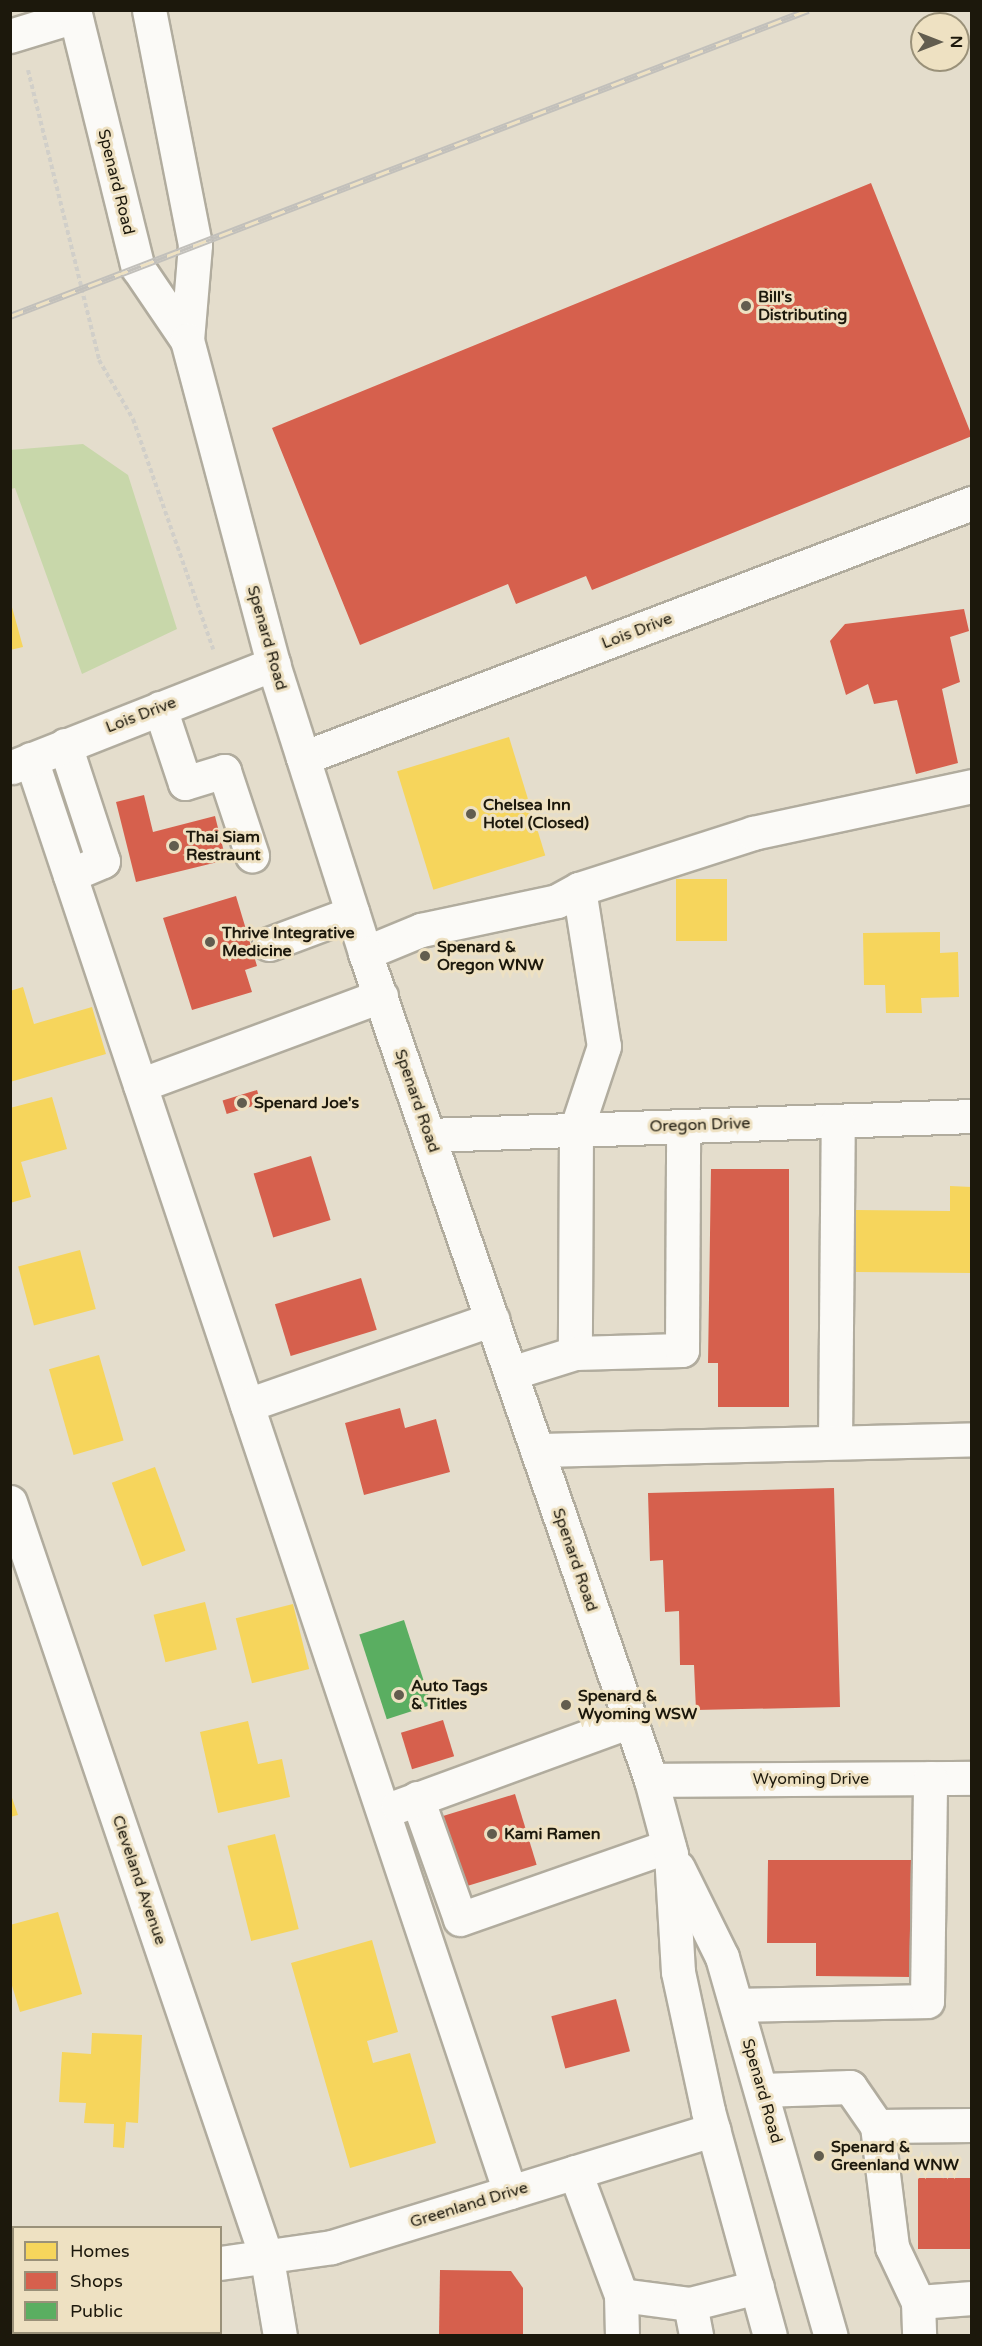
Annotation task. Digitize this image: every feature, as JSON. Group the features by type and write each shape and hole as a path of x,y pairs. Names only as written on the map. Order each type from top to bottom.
{"main road":[{"name":"Spenard Road","path":"149,10 195,245 188,340 273,664 365,952 651,1780 670,1850 722,1957 831,2336"},
{"name":"Spenard Road","path":"74,14 138,268 188,340"},
{"path":"15,35 74,14"},
{"name":"Lois Drive","path":"303,758 972,503"},
{"name":"Lois Drive","path":"21,763 273,664"},
{"path":"160,708 185,783 224,771 252,855"},
{"path":"65,746 103,861 69,875"},
{"path":"21,763 69,875 510,2192"},
{"path":"365,952 421,930 558,902 579,889 753,833 972,786"},
{"path":"575,1353 576,1130 604,1046 579,889"},
{"path":"269,944 352,913"},
{"path":"140,1085 381,996"},
{"name":"Oregon Drive","path":"429,1135 972,1116"},
{"path":"835,1442 838,1121"},
{"path":"511,1373 575,1353 682,1350 683,1126"},
{"path":"247,1405 492,1319"},
{"path":"537,1450 972,1439"},
{"name":"Cleveland Avenue","path":"10,1502 267,2259 280,2336"},
{"path":"382,1811 630,1721"},
{"path":"737,2005 927,2001 930,1778"},
{"name":"Wyoming Drive","path":"651,1780 972,1778"},
{"path":"417,1798 460,1919 670,1850"},
{"name":"Spenard Road","path":"670,1850 678,1972 713,2130 770,2336"},
{"path":"762,2090 850,2087 877,2126 892,2247 918,2302 919,2336"},
{"path":"877,2126 972,2125"},
{"name":"Greenland Drive","path":"222,2264 267,2259 332,2247 713,2130"},
{"path":"575,2172 622,2324 757,2287"},
{"path":"918,2302 972,2298"},
{"path":"690,2304 696,2336"}],"path":[{"path":"15,35 99,360 132,419 224,684"}],"green space":[{"path":"83,444 128,475 177,629 82,674 15,488 11,489 10,450"}],"building: Homes":[{"path":"10,600 23,647 10,650"},
{"name":"Chelsea Inn Hotel (Closed)","path":"509,737 545,856 433,890 397,771"},
{"path":"676,879 727,879 727,941 676,941"},
{"path":"940,932 940,953 958,952 959,997 921,998 922,1013 886,1013 885,985 864,985 863,933"},
{"path":"23,987 34,1024 92,1007 106,1054 10,1082 10,991"},
{"path":"52,1097 67,1149 21,1162 31,1197 10,1203 10,1108"},
{"path":"950,1186 972,1187 972,1273 856,1272 856,1210 950,1211"},
{"path":"80,1250 96,1309 34,1325 18,1267"},
{"path":"99,1355 124,1441 74,1455 49,1369"},
{"path":"155,1467 185,1551 142,1566 112,1483"},
{"path":"205,1602 217,1650 165,1662 154,1615"},
{"path":"293,1604 309,1669 252,1683 236,1618"},
{"path":"248,1721 258,1764 282,1759 290,1797 218,1813 200,1732"},
{"path":"10,1792 18,1815 10,1817"},
{"path":"275,1834 299,1929 251,1941 227,1846"},
{"path":"58,1912 82,1994 20,2012 10,1979 10,1925"},
{"path":"372,1940 398,2032 367,2041 373,2063 410,2053 436,2143 350,2168 291,1963"},
{"path":"92,2033 142,2035 138,2123 126,2122 124,2148 113,2147 114,2124 84,2123 86,2103 59,2102 62,2052 91,2054"}],"building: Shops":[{"name":"Bill's Distributing","path":"871,183 972,436 592,590 586,576 516,604 508,584 360,645 272,428"},
{"path":"964,609 969,631 950,637 960,682 942,689 958,763 916,774 897,700 874,704 868,684 846,695 830,641 845,624"},
{"name":"Thai Siam Restraunt","path":"144,795 153,832 215,816 226,860 136,882 116,802"},
{"name":"Thrive Integrative Medicine","path":"236,896 257,966 245,970 252,992 192,1010 163,918"},
{"name":"Spenard Joe's","path":"257,1090 261,1103 227,1114 223,1101"},
{"path":"311,1156 331,1220 273,1238 254,1174"},
{"path":"711,1169 789,1169 789,1407 718,1407 718,1363 708,1363"},
{"path":"361,1278 377,1330 291,1356 275,1304"},
{"path":"400,1408 405,1428 436,1419 450,1472 364,1495 345,1423"},
{"path":"834,1488 840,1707 696,1710 694,1665 680,1665 679,1611 665,1612 663,1560 650,1561 648,1493"},
{"path":"443,1720 454,1756 412,1769 401,1733"},
{"path":"515,1794 537,1865 463,1887 441,1817"},
{"path":"768,1860 911,1860 912,1977 816,1976 816,1943 767,1943"},
{"path":"616,1999 630,2051 565,2069 551,2016"},
{"path":"918,2178 972,2178 972,2249 918,2249"},
{"path":"440,2270 511,2271 523,2288 523,2336 439,2336"}],"building: Public":[{"path":"404,1620 432,1705 387,1719 359,1635"}],"railway":[{"path":"10,316 808,10"}],"place":[{"name":"Bill's Distributing","path":"746,306"},
{"name":"Chelsea Inn Hotel (Closed)","path":"471,814"},
{"name":"Thai Siam Restraunt","path":"174,846"},
{"name":"Thrive Integrative Medicine","path":"210,942"},
{"name":"Spenard & Oregon WNW","path":"425,956"},
{"name":"Spenard Joe's","path":"242,1103"},
{"name":"Auto Tags & Titles","path":"399,1695"},
{"name":"Spenard & Wyoming WSW","path":"566,1705"},
{"name":"Kami Ramen","path":"492,1834"},
{"name":"Spenard & Greenland WNW","path":"819,2156"}]}
